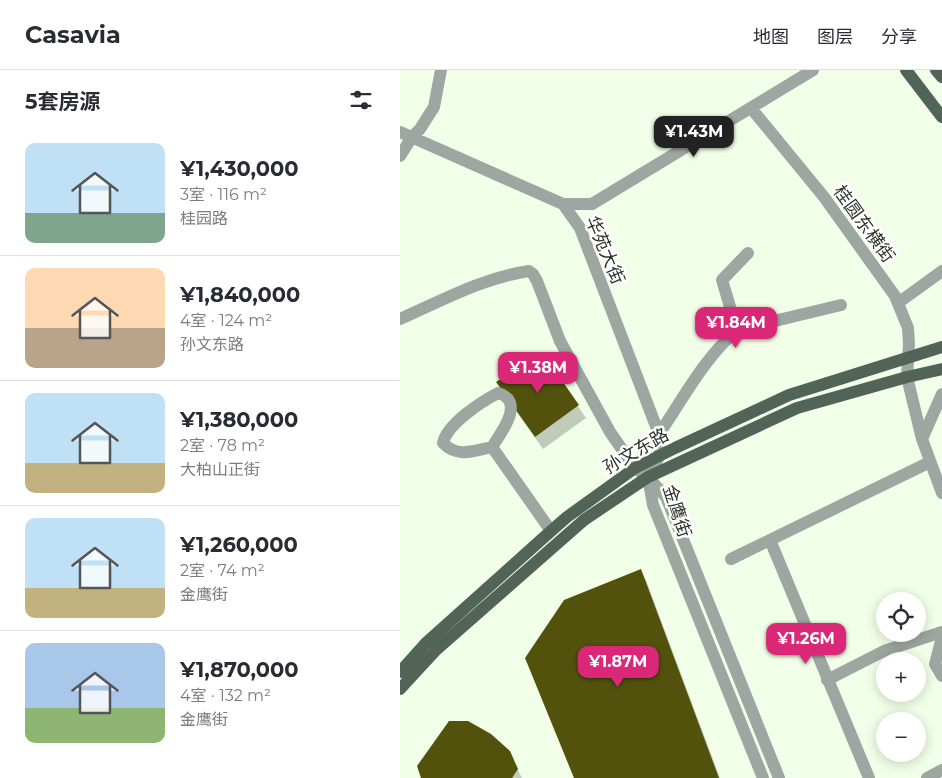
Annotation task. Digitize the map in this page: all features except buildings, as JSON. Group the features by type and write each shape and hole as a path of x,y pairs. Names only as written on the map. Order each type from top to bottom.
{"main road":[{"path":"906,70 942,117"},
{"path":"936,70 942,77"},
{"name":"孙文东路","path":"400,672 426,644 567,517 635,468 789,394 942,347"},
{"name":"孙文东路","path":"400,689 436,650 584,520 648,477 797,408 942,369"}],"street":[{"path":"400,156 406,134 420,129 434,107 441,70"},
{"path":"563,204 592,204 813,70"},
{"name":"桂圆东横街","path":"752,108 824,197 896,296 908,328 907,377 922,439 930,462 941,482"},
{"name":"华苑大街","path":"406,134 563,204 580,228 658,434 660,455"},
{"path":"737,330 722,280 748,254"},
{"path":"400,319 466,288 528,271 537,280 554,327 567,354 610,432 635,468 648,477 660,455"},
{"path":"898,303 942,271"},
{"path":"658,434 713,354 737,330 841,305"},
{"path":"498,393 505,395 510,400 512,408 508,421 492,447 458,452 450,450 443,443 444,436 456,422 498,393"},
{"path":"922,439 942,394"},
{"path":"492,447 552,531"},
{"path":"731,559 930,462"},
{"name":"金鹰街","path":"648,477 653,505 763,778"},
{"name":"金鹰街","path":"648,477 666,497 779,778"},
{"path":"770,540 869,778"},
{"path":"827,680 884,652 942,632"},
{"path":"942,637 935,664 942,676"},
{"path":"927,778 942,770"}]}
